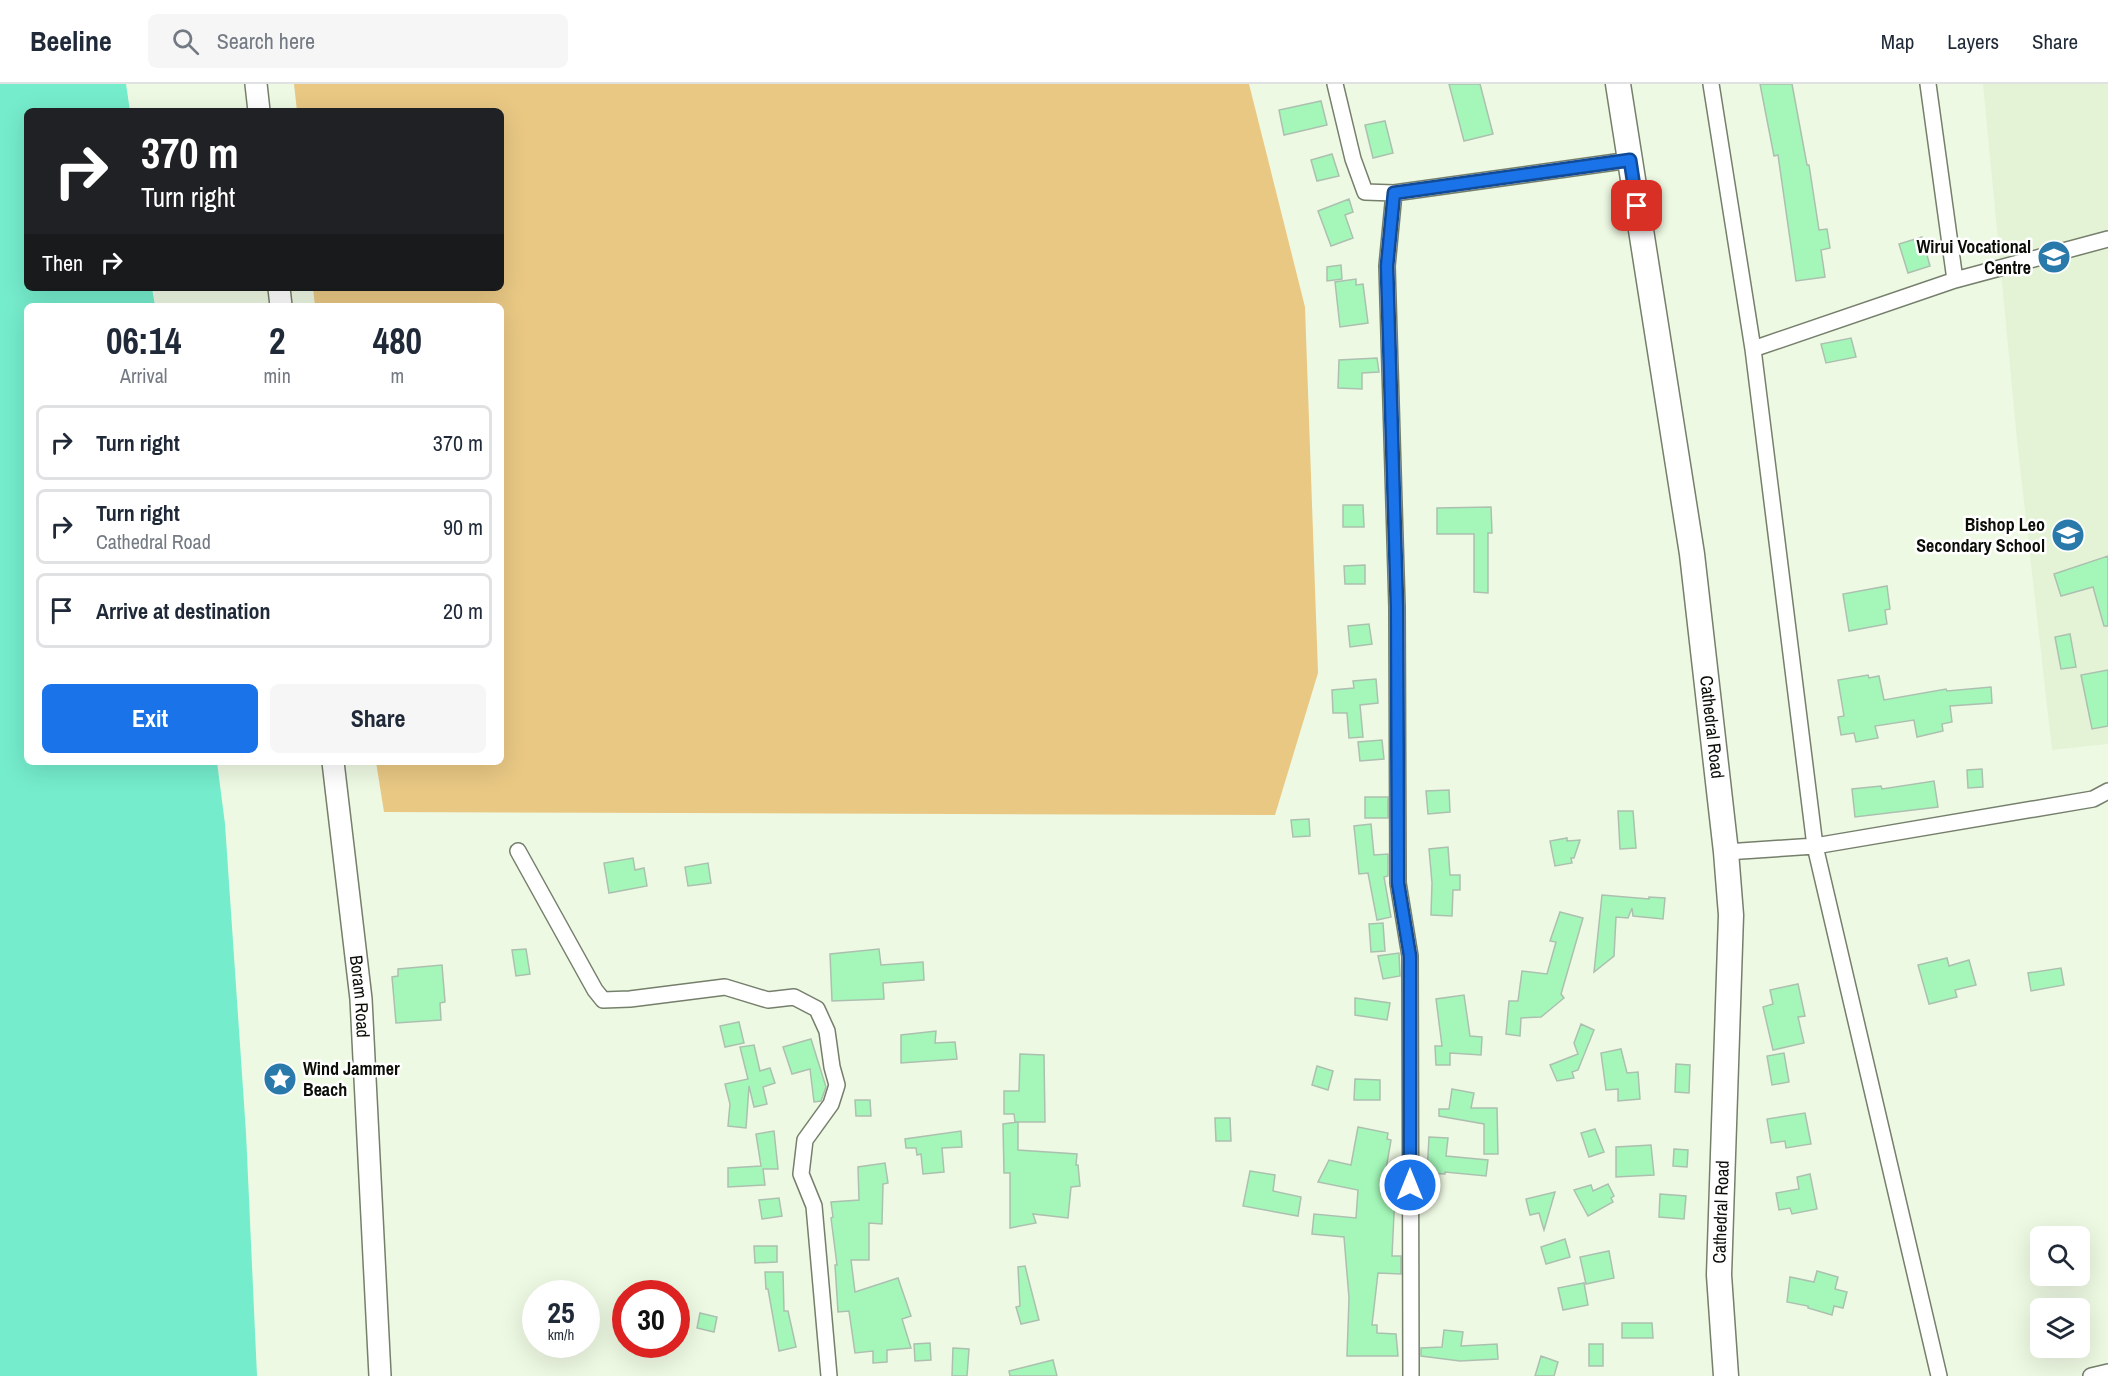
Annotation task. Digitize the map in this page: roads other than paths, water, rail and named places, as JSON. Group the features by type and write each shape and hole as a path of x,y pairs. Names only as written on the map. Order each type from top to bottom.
{"main road":[{"name":"Cathedral Road","path":"1618,84 1692,554 1726,852 1731,915 1719,1275 1726,1376"}],"street":[{"path":"256,84 259,108"},
{"path":"1335,84 1353,159 1365,192 1394,193 1630,160"},
{"path":"1711,84 1753,348 1815,846 1939,1376"},
{"path":"1928,84 1955,280"},
{"path":"1394,193 1387,266 1397,607 1398,883 1410,956 1411,1376"},
{"path":"1753,348 1955,280 2108,238"},
{"name":"Boram Road","path":"333,765 361,999 380,1376"},
{"path":"1726,852 1815,846 2093,799 2108,791"},
{"path":"518,851 595,990 603,1000 630,999 725,987 768,1000 794,997 817,1009 827,1031 837,1085 831,1104 805,1140 801,1174 814,1206 829,1376"},
{"path":"2091,1376 2108,1372"}],"water":[{"path":"0,84 126,84 130,108 24,108 24,291 152,291 154,303 24,303 24,765 217,765 225,824 246,1133 257,1376 0,1376"}],"place":[{"name":"Wirui Vocational Centre","path":"2054,257"},
{"name":"Bishop Leo Secondary School","path":"2068,535"},
{"name":"Wind Jammer Beach","path":"280,1079"}]}
